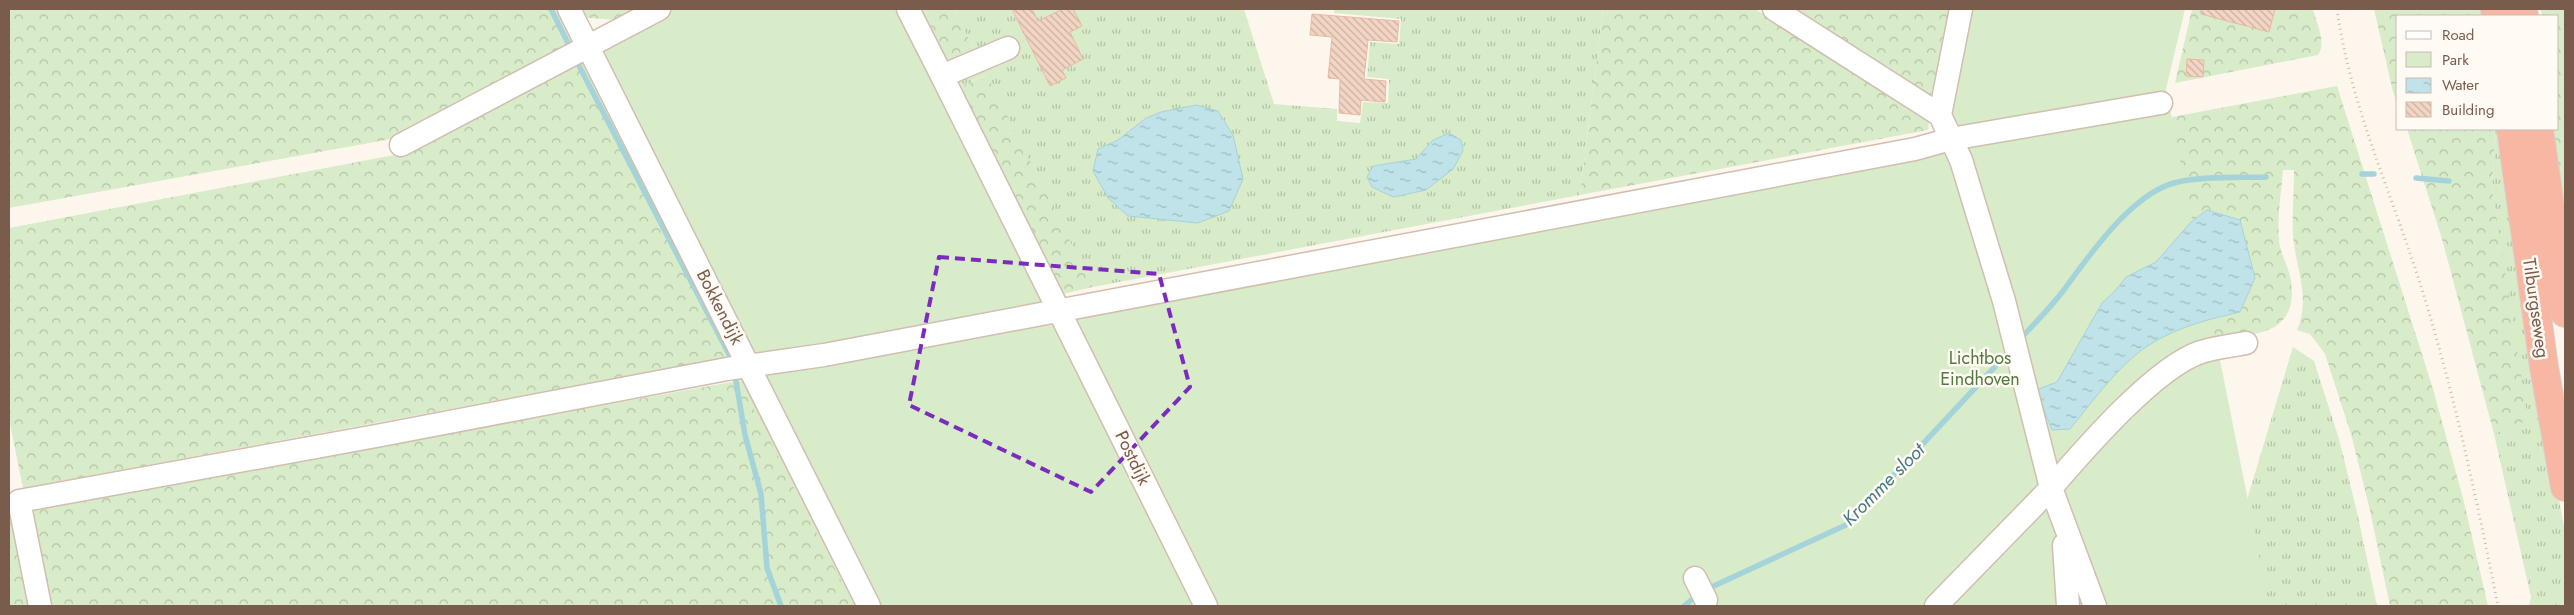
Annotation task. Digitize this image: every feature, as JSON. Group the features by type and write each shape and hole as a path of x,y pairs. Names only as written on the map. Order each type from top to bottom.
{"highway":[{"name":"Tilburgseweg","path":"2511,130 2544,367 2565,487"},
{"name":"Tilburgseweg","path":"2538,130 2565,313"}],"street":[{"name":"Bokkendijk","path":"570,9 869,606"},
{"path":"401,145 659,9"},
{"name":"Postdijk","path":"908,9 1060,310 1206,606"},
{"path":"1774,9 1940,115 1961,160 2004,301 2051,488 2095,606"},
{"path":"1940,115 1960,9"},
{"path":"942,76 1008,48"},
{"path":"40,606 19,501 750,366 824,355 1866,158 1951,139 2161,103"},
{"path":"1936,606 2158,376 2200,352 2246,343"},
{"path":"2063,522 2068,606"}],"path":[{"path":"2337,9 2368,136 2418,279 2450,384 2476,495 2498,606"}],"highlighted area":[{"path":"939,257 1159,274 1190,387 1091,492 909,405"}],"green space":[{"path":"9,9 553,9 573,44 403,134 386,140 9,208"},
{"name":"Lichtbos Eindhoven","path":"550,9 577,9 596,47 669,9 901,9 1049,301 1936,136 1955,9 2185,9 2166,89 2269,606 854,606"},
{"path":"579,9 641,9 619,20 588,18"},
{"path":"920,9 954,9 974,50 946,61"},
{"path":"954,9 1244,9 1274,104 1337,109 1337,121 1360,123 1363,102 1388,103 1389,79 1367,77 1370,42 1399,44 1401,19 1334,13 1334,9 1603,9 1580,195 1093,287 986,75 959,87 946,61 974,50","holes":["1146,118 1198,223 1098,149 1118,140","1433,140 1463,151 1452,169 1426,190 1373,166 1416,159"]},
{"path":"1603,9 1755,9 1929,120 1928,130 1580,195"},
{"path":"1789,9 1950,9 1930,100"},
{"path":"2192,9 2313,9 2320,32 2320,50 2318,55 2175,83"},
{"path":"2374,9 2483,9 2484,15 2396,15 2396,99"},
{"path":"2541,9 2565,9 2565,242 2553,130 2559,130 2559,15 2542,15"},
{"path":"580,59 731,357 23,488 9,419 9,228 405,153"},
{"path":"987,75 1093,287 1063,294 959,87"},
{"path":"2337,86 2433,389 2463,498 2488,606 2390,606 2369,506 2351,434 2325,354 2310,334 2297,330 2301,318 2303,295 2293,236 2294,170 2283,170 2279,214 2280,245 2291,281 2291,301 2286,316 2276,326 2262,332 2246,335 2194,337 2190,325 2240,312 2255,278 2207,210 2191,222 1980,153"},
{"path":"2407,130 2495,130 2492,188 2528,420 2494,434 2442,239"},
{"path":"2495,130 2502,130 2544,418 2565,532 2565,606 2529,606 2531,597 2494,434 2505,429 2508,300 2492,188"},
{"path":"2293,347 2314,361 2339,439 2377,606 2215,606"},
{"path":"743,380 857,606 48,606 27,509"},
{"path":"9,512 28,606 9,606"}],"water":[{"path":"1196,105 1218,111 1233,135 1243,179 1229,211 1198,223 1128,216 1108,198 1093,171 1098,149 1118,140 1146,118 1161,112"},
{"path":"1449,133 1461,140 1463,151 1453,169 1426,190 1393,197 1372,187 1367,177 1373,166 1416,159 1433,140"},
{"path":"2207,210 2240,220 2255,278 2240,312 2185,327 2154,342 2119,370 2070,429 2052,430 2036,390 2057,382 2102,303 2126,277 2156,262 2191,222"}],"building":[{"path":"1012,9 1032,9 1038,21 1063,9 1073,9 1082,26 1070,32 1083,59 1062,70 1066,78 1050,86"},
{"path":"2201,9 2275,9 2269,32 2201,14"},
{"path":"1312,14 1399,21 1397,42 1368,40 1364,79 1386,81 1385,102 1361,100 1360,115 1339,113 1340,79 1328,78 1332,37 1310,35"},
{"path":"2187,59 2204,60 2203,77 2186,76"}],"waterway":[{"path":"551,9 571,49"},
{"path":"575,58 733,362"},
{"name":"Kromme sloot","path":"2362,174 2374,174"},
{"name":"Kromme sloot","path":"2022,337 2054,303 2113,227 2145,198 2161,188 2189,180 2266,177"},
{"path":"2416,178 2449,181"},
{"name":"Kromme sloot","path":"1705,590 1848,524 2005,356"},
{"path":"735,375 745,435 761,494 767,568 781,606"},
{"name":"Kromme sloot","path":"1684,606 1697,595"}]}
